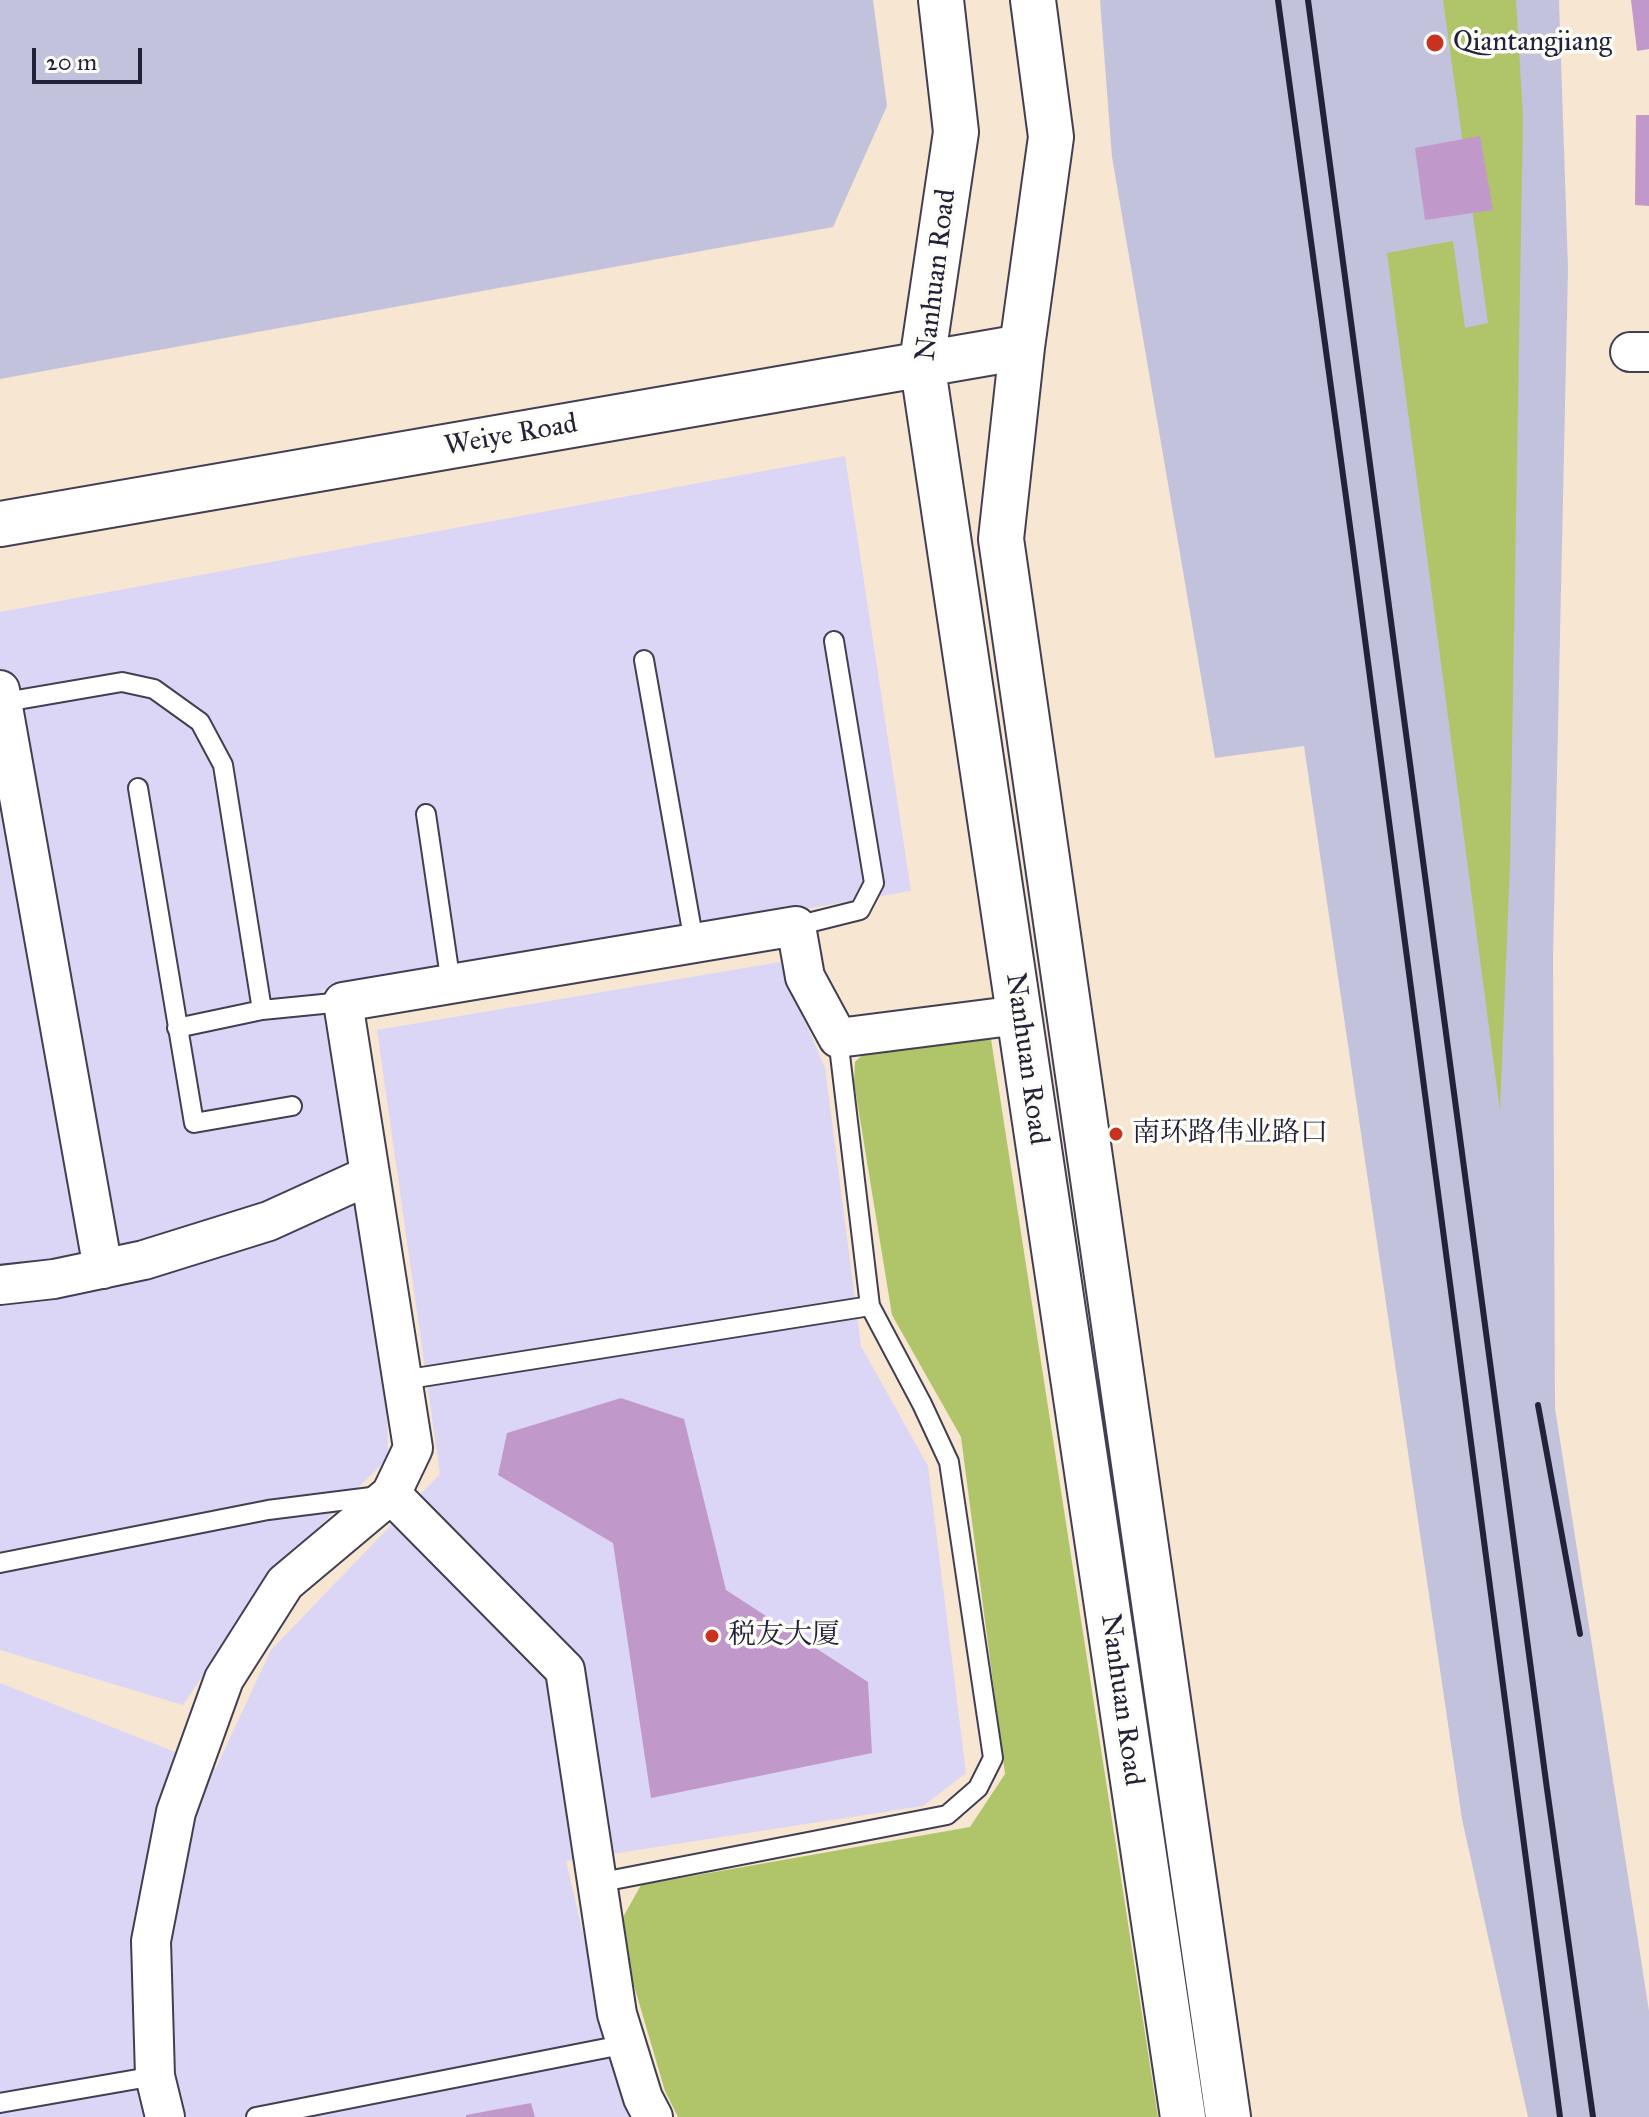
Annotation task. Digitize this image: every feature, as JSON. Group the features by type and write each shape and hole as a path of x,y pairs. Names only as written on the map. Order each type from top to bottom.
{"main road":[{"name":"Nanhuan Road","path":"941,0 956,132 922,362 1183,2117"},
{"name":"Nanhuan Road","path":"1033,0 1051,137 1022,347 1001,539 1228,2117"},
{"name":"Weiye Road","path":"1,522 1022,347"}],"street":[{"path":"1,699 103,1269"},
{"path":"165,2117 155,2076 151,1941 176,1812 224,1679 285,1583 391,1494 413,1448 343,1002 796,926 805,977 838,1038 1019,1015"},
{"path":"0,1285 54,1279 144,1260 269,1221 370,1175"},
{"path":"391,1494 565,1670 617,2014 643,2098 653,2117"}],"lane":[{"path":"796,926 860,910 874,883 834,641"},
{"path":"644,660 694,942"},
{"path":"1,699 122,682 154,689 200,722 223,765 262,1010"},
{"path":"138,788 194,1123 292,1106"},
{"path":"426,814 451,984"},
{"path":"177,1028 262,1010 343,1002"},
{"path":"597,1883 947,1815 978,1788 993,1758 949,1462 870,1306 838,1038"},
{"path":"403,1380 870,1306"},
{"path":"0,1563 268,1510 391,1494"},
{"path":"256,2117 627,2044"},
{"path":"0,2103 155,2076"}],"shaded area":[{"path":"0,0 873,0 887,106 833,227 0,379"},
{"path":"1100,0 1559,0 1568,269 1553,956 1555,1408 1649,2011 1649,2117 1528,2117 1462,1819 1304,746 1215,758 1112,157"},
{"path":"845,456 911,891 322,990 387,1413 388,1458 267,1579 183,1705 0,1650 0,612"},
{"path":"780,962 825,1068 861,1346 928,1466 966,1773 923,1806 566,1861 622,2099 631,2117 0,2117 0,1683 216,1768 271,1650 440,1474 377,1030"}],"green space":[{"path":"1443,0 1516,0 1523,116 1510,864 1500,1111 1387,253 1453,241 1465,328 1488,323"},
{"path":"971,1029 991,1039 1158,2117 678,2117 665,2091 617,1928 641,1885 970,1827 1005,1774 961,1437 892,1315 854,1082 855,1062 877,1041"}],"building":[{"path":"1631,0 1649,0 1649,49 1637,51"},
{"path":"1636,115 1649,115 1649,206 1635,205"},
{"path":"1480,136 1493,210 1425,220 1415,148"},
{"name":"税友大厦","path":"621,1398 684,1419 726,1590 868,1682 872,1753 651,1798 613,1543 498,1475 507,1433"},
{"path":"531,2103 535,2117 466,2117 466,2115"}],"railway":[{"path":"1278,0 1560,2117"},
{"path":"1308,0 1593,2117"},
{"path":"1538,1405 1580,1634"}],"place":[{"name":"Qiantangjiang","path":"1435,43"},
{"name":"南环路伟业路口","path":"1116,1134"},
{"name":"税友大厦","path":"712,1636"}]}
